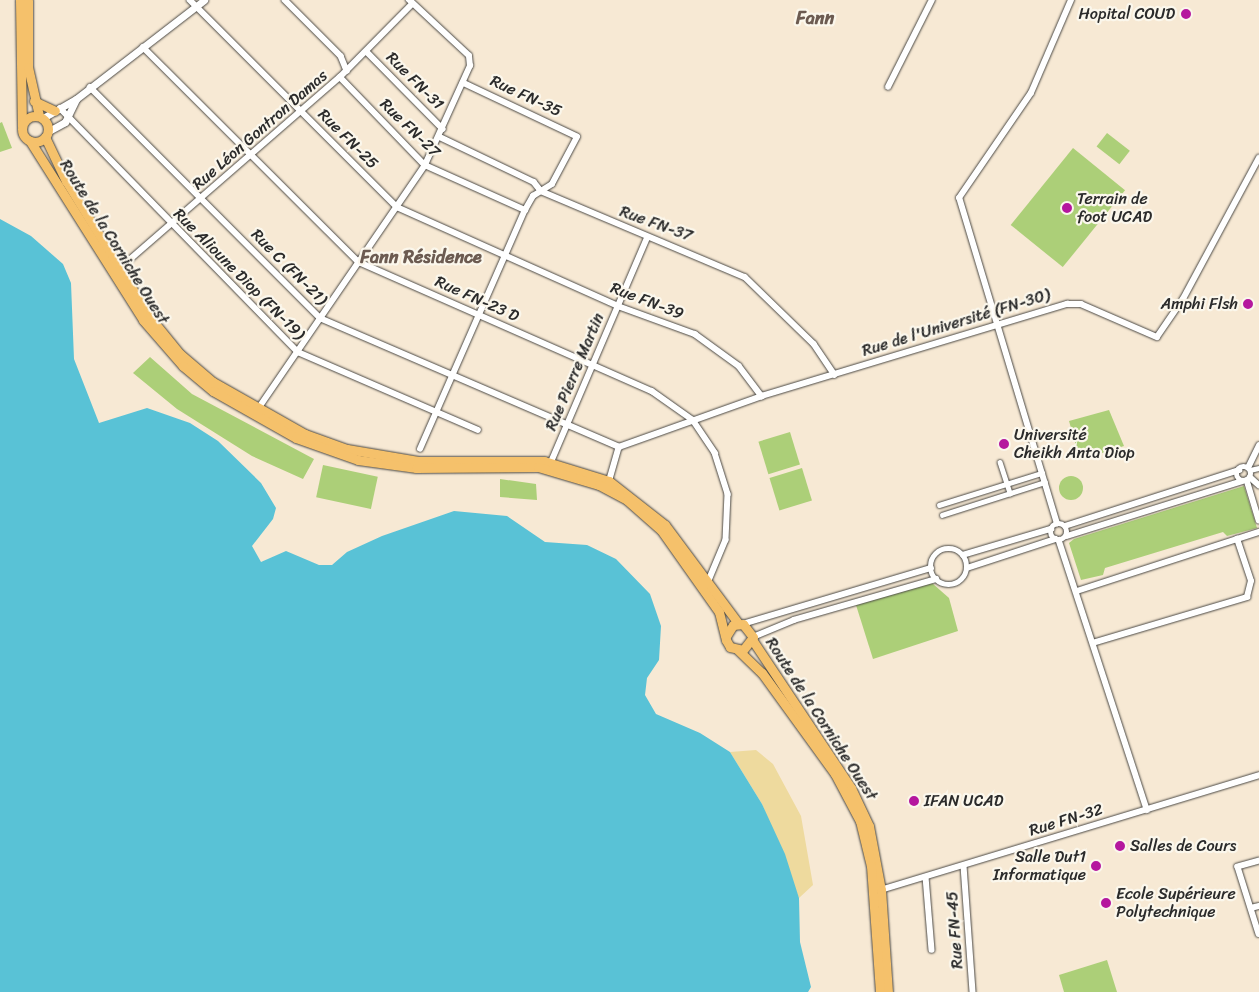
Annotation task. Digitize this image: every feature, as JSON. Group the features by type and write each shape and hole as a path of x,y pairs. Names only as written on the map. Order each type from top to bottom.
{"highway":[{"path":"20,0 22,126"},
{"path":"22,126 30,116 41,117 34,101 26,41 28,0"},
{"path":"34,101 58,110"},
{"name":"Route de la Corniche Ouest","path":"41,117 46,135 119,269 180,354 213,382 258,409 319,440 380,457 550,462 608,481 665,525 753,639 861,806 874,843 881,890 888,992"},
{"name":"Route de la Corniche Ouest","path":"22,126 143,320 183,366 213,390 296,438 358,460 416,468 538,467 599,485 627,500 661,530 719,612 730,647 738,650 762,673 829,767 860,821 871,866 880,992"},
{"path":"30,141 46,135"},
{"path":"726,636 741,623"},
{"path":"738,650 753,639"}],"street":[{"name":"Rue FN-25","path":"190,0 397,207 506,255"},
{"path":"41,117 58,110 79,96 204,0"},
{"path":"285,0 340,56 347,71"},
{"path":"888,87 932,0"},
{"path":"1057,524 995,327 959,198 1031,93 1072,0"},
{"path":"258,409 425,165 440,137 463,83 469,56 410,2"},
{"name":"Rue Léon Gontron Damas","path":"119,269 202,200 300,110 347,71 367,52 410,2"},
{"name":"Rue FN-23 D","path":"143,47 359,262 652,391 693,420"},
{"name":"Rue FN-31","path":"367,52 443,129"},
{"name":"Rue FN-27","path":"340,77 425,165 525,210"},
{"name":"Rue FN-35","path":"463,83 576,135 552,184 541,191"},
{"name":"Rue C (FN-21)","path":"90,87 320,318 566,428"},
{"path":"46,135 61,126 79,96"},
{"name":"Rue Alioune Diop (FN-19)","path":"58,110 69,115 171,226 298,352 478,430"},
{"name":"Rue FN-37","path":"440,137 534,182 541,191 647,238 705,257 744,277 804,333 836,375"},
{"name":"Rue de l'Université (FN-30)","path":"619,447 762,396 1074,303 1157,337 1183,299 1259,158"},
{"path":"420,450 525,210 541,191"},
{"name":"Rue Pierre Martin","path":"550,462 647,238"},
{"name":"Rue FN-39","path":"506,255 618,306 712,344 739,366 762,396"},
{"path":"693,420 715,453 728,494 726,540 708,583"},
{"path":"566,428 619,447 608,481"},
{"path":"1259,445 1247,479 1259,520"},
{"path":"1000,462 1010,493"},
{"path":"1057,524 1065,526 1239,470 1259,468"},
{"path":"1239,470 1247,479 1259,485"},
{"path":"939,505 1042,473"},
{"path":"931,568 936,579 947,585 957,583 967,568 1247,479"},
{"path":"942,515 1045,482"},
{"path":"990,490 992,499"},
{"path":"961,499 964,508"},
{"path":"741,623 931,568 940,551 950,548 964,555 1051,529 1057,524"},
{"path":"1065,526 1067,536"},
{"path":"1051,529 1077,590 1147,810"},
{"path":"1077,590 1259,532"},
{"path":"1094,643 1247,597 1251,581 1237,539"},
{"path":"964,555 967,568"},
{"path":"753,639 794,620 936,579"},
{"name":"Rue FN-32","path":"881,890 1259,775"},
{"path":"1259,860 1238,867 1259,934"},
{"name":"Rue FN-45","path":"964,866 973,992"},
{"path":"926,877 932,950"},
{"path":"1251,908 1259,906"}],"green space":[{"path":"2,122 12,148 0,152 0,123"},
{"path":"1107,133 1130,151 1119,164 1097,146"},
{"name":"Terrain de foot UCAD","path":"1073,148 1125,190 1063,267 1011,225"},
{"path":"150,357 192,394 314,459 303,479 252,456 177,409 133,373"},
{"path":"1109,410 1124,446 1080,460 1069,421"},
{"path":"790,432 800,465 768,474 758,442"},
{"path":"323,465 378,477 371,509 316,497"},
{"path":"802,468 812,501 779,510 769,478"},
{"path":"1071,476 1079,480 1083,488 1079,496 1071,500 1063,496 1059,488 1063,480"},
{"path":"500,479 536,484 537,500 500,497"},
{"path":"1244,486 1257,528 1227,536 1223,532 1105,568 1103,575 1081,580 1069,543 1074,539"},
{"path":"932,583 949,598 958,631 873,659 856,605"},
{"path":"1107,960 1117,992 1064,992 1059,975"}],"sand":[{"path":"756,750 773,764 801,816 813,885 799,898 762,804 730,752"}],"water":[{"path":"0,219 31,236 63,264 71,283 74,359 99,423 147,408 190,423 218,441 261,483 276,508 273,519 252,546 261,562 286,551 319,565 332,565 347,552 382,536 454,511 507,516 545,542 587,545 616,559 650,594 661,626 659,660 647,678 645,695 656,714 700,733 730,752 762,804 785,854 799,898 800,942 811,987 808,992 0,992"}],"place":[{"name":"Hopital COUD","path":"1186,14"},
{"name":"Terrain de foot UCAD","path":"1067,208"},
{"name":"Amphi Flsh","path":"1248,304"},
{"name":"Université Cheikh Anta Diop","path":"1004,444"},
{"name":"IFAN UCAD","path":"914,801"},
{"name":"Salles de Cours","path":"1120,846"},
{"name":"Salle Dut1 Informatique","path":"1096,866"},
{"name":"Ecole Supérieure Polytechnique","path":"1106,903"}],"district":[{"name":"Fann","path":"815,18"},
{"name":"Fann Résidence","path":"421,257"}]}
